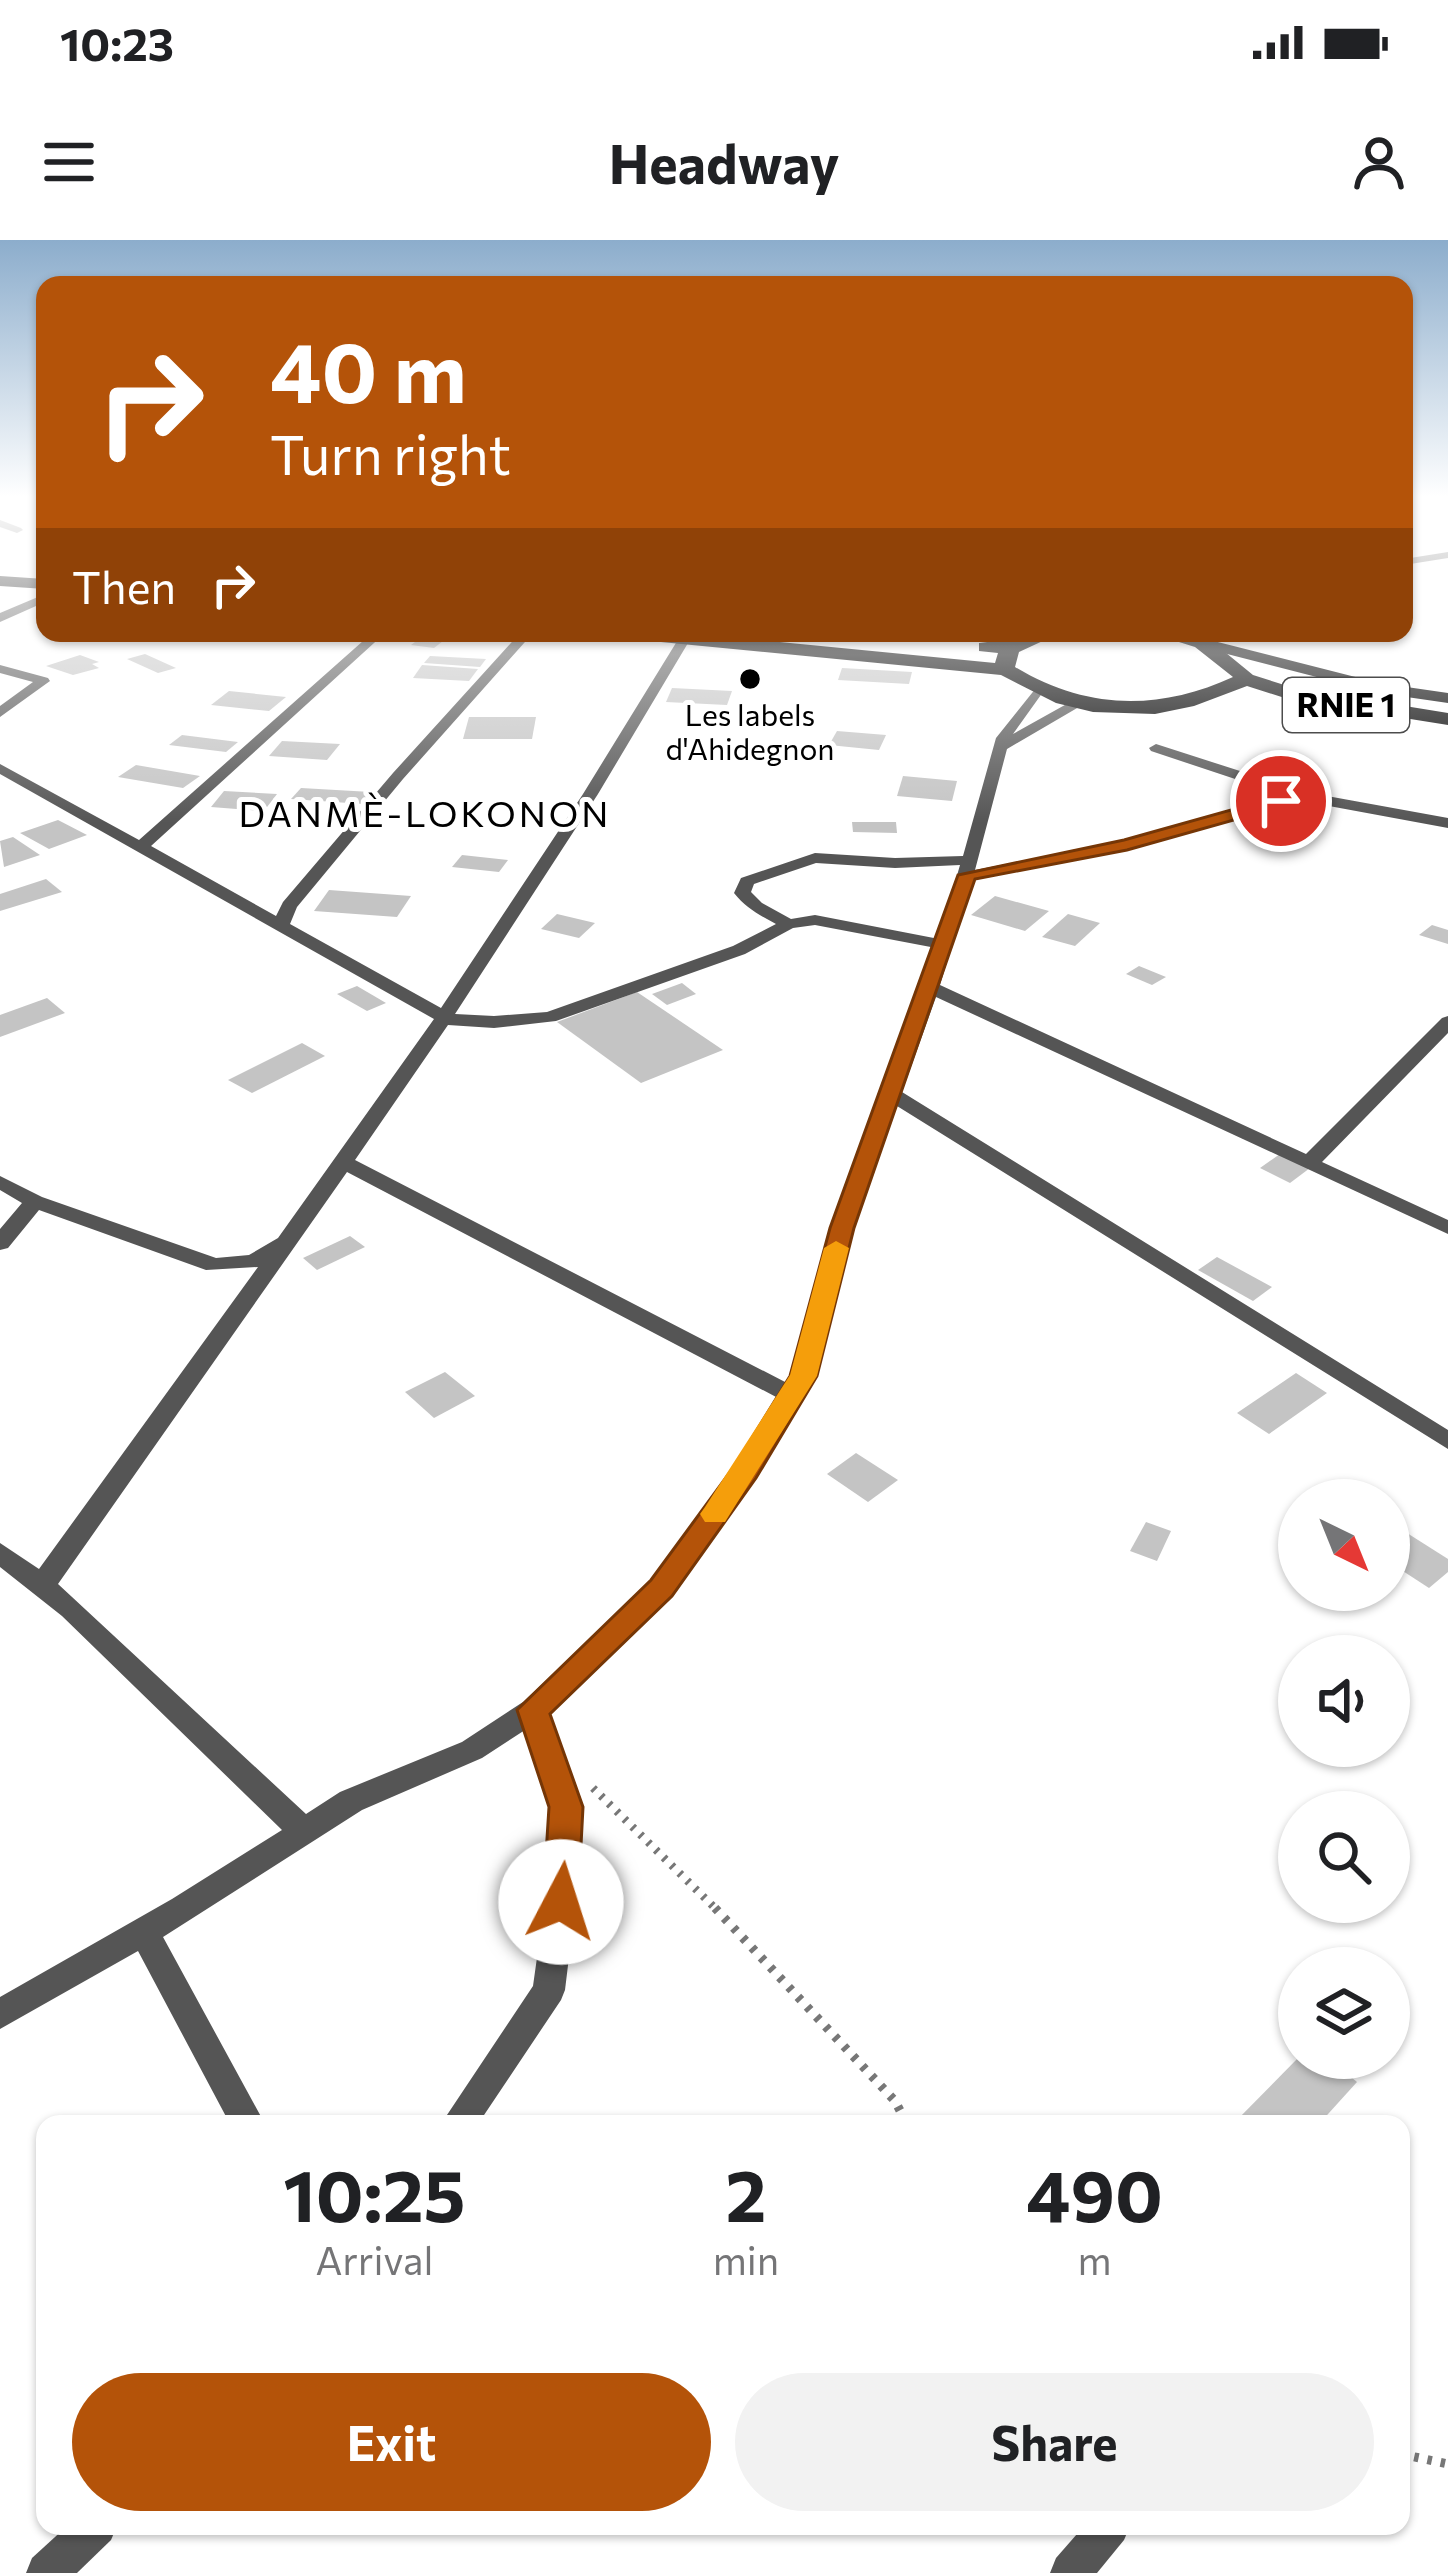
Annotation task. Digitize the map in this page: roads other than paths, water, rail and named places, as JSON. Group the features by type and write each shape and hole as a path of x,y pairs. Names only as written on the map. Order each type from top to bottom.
{"highway":[{"path":"725,642 1006,670 1004,659 1011,648"},
{"path":"922,642 1011,648 1024,642"},
{"name":"RNIE 1","path":"1196,642 1244,676 1334,704 1448,719"},
{"name":"RNIE 1","path":"1006,670 1036,692 1126,710 1174,707 1211,698 1244,676"},
{"name":"RNIE 1","path":"1211,698 1448,738"}],"main road":[{"path":"1202,644 1448,698"},
{"path":"1244,676 1280,669 1329,675"}],"street":[{"path":"143,844 369,642"},
{"path":"281,926 289,906 519,642"},
{"path":"42,1586 447,1019 582,813 683,642"},
{"path":"0,669 43,681 0,713"},
{"path":"0,2014 144,1932 351,1801 538,1725 662,1588 746,1471 804,1376 842,1228 946,945 1002,746 1008,729 1036,692"},
{"path":"1002,746 1078,704"},
{"path":"1156,748 1302,796 1448,823"},
{"path":"0,768 143,844 447,1019 494,1022 550,1016 739,950 789,924 815,920 946,945"},
{"path":"789,924 756,908 742,893 747,881 814,858 970,867 1127,845 1302,796"},
{"path":"929,987 1448,1228"},
{"path":"1309,1163 1448,1022"},
{"path":"889,1093 1448,1441"},
{"path":"344,1162 792,1395"},
{"path":"0,1183 35,1202 214,1265 254,1262 286,1243"},
{"path":"0,1243 35,1202"},
{"path":"0,1553 42,1586 301,1829"},
{"path":"464,2115 549,1990 566,1858 566,1807 538,1725"},
{"path":"144,1932 243,2115"},
{"path":"47,2573 87,2535"},
{"path":"1071,2573 1103,2535"}],"place":[{"name":"Les labels d'Ahidegnon","path":"750,679"}],"district":[{"name":"DANMÈ-LOKONON","path":"425,814"}]}
